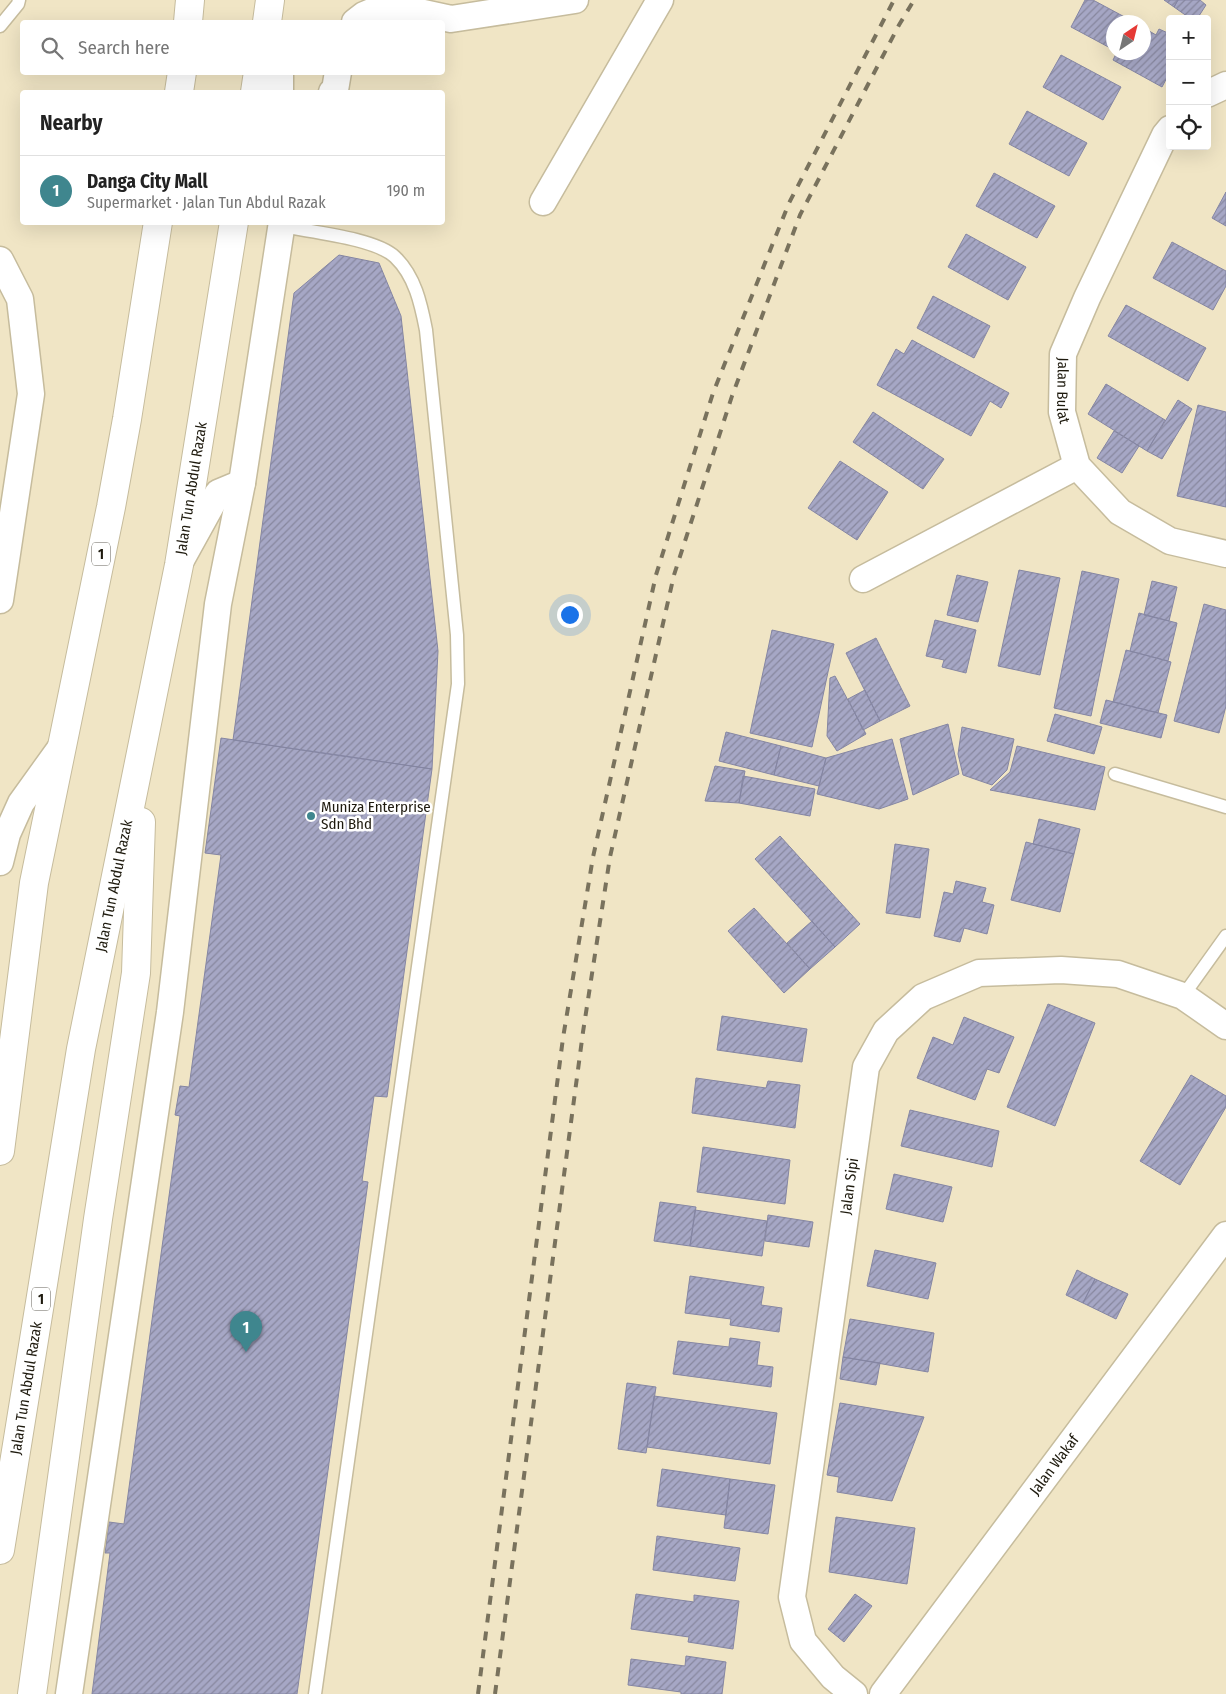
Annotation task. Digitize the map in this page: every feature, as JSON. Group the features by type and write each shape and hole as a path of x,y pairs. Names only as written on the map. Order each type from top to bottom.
{"highway":[{"path":"188,20 190,0"},
{"path":"267,20 270,0"},
{"path":"179,90 182,75"},
{"path":"255,90 258,75"},
{"name":"1","path":"0,1151 34,883 111,507 158,225"},
{"name":"Jalan Tun Abdul Razak","path":"0,1550 81,1049 179,565 234,225"},
{"path":"32,1694 98,1219 136,972 144,743"},
{"path":"0,1033 34,883"}],"street":[{"path":"279,0 279,20"},
{"path":"358,20 364,15 383,7 401,8 451,19 575,0"},
{"path":"543,202 660,0"},
{"path":"280,75 280,90"},
{"path":"334,90 337,75"},
{"path":"1211,92 1226,85"},
{"name":"Jalan Bulat","path":"1166,134 1099,272 1063,354 1062,412 1077,466 1120,512 1170,541 1226,554"},
{"path":"69,1694 170,1012 218,604 242,483 282,225"},
{"path":"0,260 20,299 31,394 0,600"},
{"path":"863,579 1077,466"},
{"path":"179,565 218,493 242,483"},
{"path":"0,862 7,834 21,803 62,746"},
{"path":"0,807 7,834"},
{"name":"Jalan Sipi","path":"854,1694 833,1677 803,1641 792,1596 866,1067 886,1031 923,997 979,973 1061,970 1118,974 1183,996 1226,1026"},
{"name":"Jalan Wakaf","path":"883,1694 1226,1234"}],"lane":[{"path":"0,26 18,4 19,0"},
{"path":"287,225 380,247 394,256 407,271 421,302 426,330 457,635 458,684 315,1694"},
{"path":"1115,774 1226,806"},
{"path":"1183,996 1226,936"}],"building":[{"path":"1085,0 1093,0 1121,15 1106,15 1106,46 1071,27"},
{"path":"1164,0 1178,0 1174,7"},
{"path":"1178,0 1200,0 1206,5 1200,15 1185,15 1174,7"},
{"path":"1159,29 1166,32 1166,80 1162,87 1113,60 1151,60 1151,32 1156,35"},
{"path":"1061,55 1121,87 1103,120 1043,87"},
{"path":"1027,111 1087,143 1069,176 1009,144"},
{"path":"994,173 1055,206 1037,238 976,206"},
{"path":"1226,192 1226,226 1212,218"},
{"path":"966,234 1026,267 1008,300 948,267"},
{"path":"1172,242 1226,271 1226,286 1213,310 1153,278"},
{"path":"339,255 379,263 401,316 438,651 432,769 233,740 294,293"},
{"path":"933,296 990,326 974,358 917,328"},
{"path":"1126,305 1206,348 1188,381 1108,336"},
{"path":"912,340 1009,393 1001,408 990,401 971,436 877,385 896,349 904,354"},
{"path":"1106,384 1165,420 1147,451 1088,414"},
{"path":"1178,400 1192,409 1162,459 1147,451"},
{"path":"1198,405 1226,412 1226,507 1177,496"},
{"path":"873,412 944,459 923,489 853,442"},
{"path":"1114,431 1139,446 1122,473 1097,458"},
{"path":"840,461 888,492 857,540 808,508"},
{"path":"1019,570 1060,578 1040,675 998,666"},
{"path":"1082,571 1119,579 1091,716 1054,708"},
{"path":"957,575 988,582 978,622 947,615"},
{"path":"1152,581 1177,587 1169,621 1144,615"},
{"path":"1204,604 1226,610 1226,706 1219,733 1174,721"},
{"path":"1139,613 1177,623 1168,661 1130,651"},
{"path":"935,620 976,630 966,673 942,667 944,660 926,656"},
{"path":"772,630 834,644 812,747 750,733"},
{"path":"876,638 910,706 880,721 846,653"},
{"path":"1126,650 1171,662 1158,713 1113,702"},
{"path":"835,676 866,734 837,751 827,736 830,678"},
{"path":"865,690 880,721 863,730 848,699"},
{"path":"1106,700 1167,715 1161,738 1100,723"},
{"path":"1055,714 1102,727 1094,754 1047,741"},
{"path":"948,724 959,774 913,795 900,739"},
{"path":"962,727 1014,739 1007,770 992,785 963,775 958,754"},
{"path":"726,732 781,746 774,775 719,761"},
{"path":"221,738 432,769 387,1097 374,1096 362,1181 368,1182 297,1694 92,1694 110,1553 105,1553 109,1522 124,1524 180,1116 175,1115 180,1086 189,1087 221,855 205,853"},
{"path":"892,739 908,799 879,809 817,794 826,758"},
{"path":"781,746 826,758 819,786 774,775"},
{"path":"1017,746 1105,767 1095,810 990,790 1010,772"},
{"path":"715,766 745,771 739,803 705,801"},
{"path":"743,776 815,789 810,816 739,803"},
{"path":"1039,819 1080,829 1074,854 1033,844"},
{"path":"780,836 860,924 835,947 755,859"},
{"path":"1026,842 1074,854 1060,912 1011,900"},
{"path":"895,844 929,849 920,918 886,913"},
{"path":"956,881 986,888 982,902 994,905 987,934 964,928 960,942 934,936 944,892 953,894"},
{"path":"754,908 810,969 784,993 728,931"},
{"path":"812,921 835,947 810,969 787,943"},
{"path":"1048,1004 1095,1023 1055,1126 1007,1107"},
{"path":"722,1016 807,1029 802,1062 717,1050"},
{"path":"964,1017 1014,1037 999,1073 987,1069 975,1100 917,1078 933,1037 953,1045"},
{"path":"1191,1075 1226,1096 1226,1107 1180,1185 1140,1161"},
{"path":"696,1078 766,1088 768,1081 800,1085 795,1128 692,1113"},
{"path":"910,1110 999,1131 992,1167 901,1146"},
{"path":"703,1147 790,1160 785,1204 697,1192"},
{"path":"894,1174 952,1187 943,1222 886,1209"},
{"path":"660,1202 696,1207 690,1246 654,1241"},
{"path":"695,1210 767,1221 762,1256 690,1246"},
{"path":"768,1215 813,1222 809,1247 765,1241"},
{"path":"875,1250 936,1263 928,1299 867,1286"},
{"path":"1077,1270 1095,1279 1083,1303 1066,1295"},
{"path":"690,1276 764,1287 761,1305 782,1308 779,1332 730,1325 731,1319 685,1313"},
{"path":"1095,1279 1128,1294 1116,1319 1083,1303"},
{"path":"850,1319 934,1333 928,1372 843,1357"},
{"path":"730,1338 760,1342 757,1365 773,1367 771,1387 673,1374 678,1341 729,1347"},
{"path":"843,1357 880,1363 876,1385 840,1379"},
{"path":"627,1383 656,1387 646,1453 618,1449"},
{"path":"654,1396 777,1413 770,1464 647,1447"},
{"path":"840,1403 924,1417 892,1501 837,1492 839,1477 827,1475"},
{"path":"662,1469 730,1479 726,1515 657,1506"},
{"path":"730,1479 775,1485 768,1534 724,1528"},
{"path":"836,1517 915,1528 907,1584 829,1572"},
{"path":"657,1536 740,1548 735,1581 653,1570"},
{"path":"636,1594 694,1602 694,1595 739,1601 733,1649 688,1642 689,1637 631,1629"},
{"path":"855,1594 872,1606 844,1642 828,1629"},
{"path":"686,1656 726,1662 722,1694 681,1694 681,1692 628,1685 631,1659 685,1666"}],"railway":[{"path":"478,1694 563,1038 593,857 656,575 713,393 789,203 894,0"},
{"path":"495,1694 583,1032 610,857 674,575 732,396 800,215 899,25 914,0"}],"place":[{"name":"Muniza Enterprise Sdn Bhd","path":"311,816"},
{"name":"Danga City Mall","path":"246,1352"}]}
